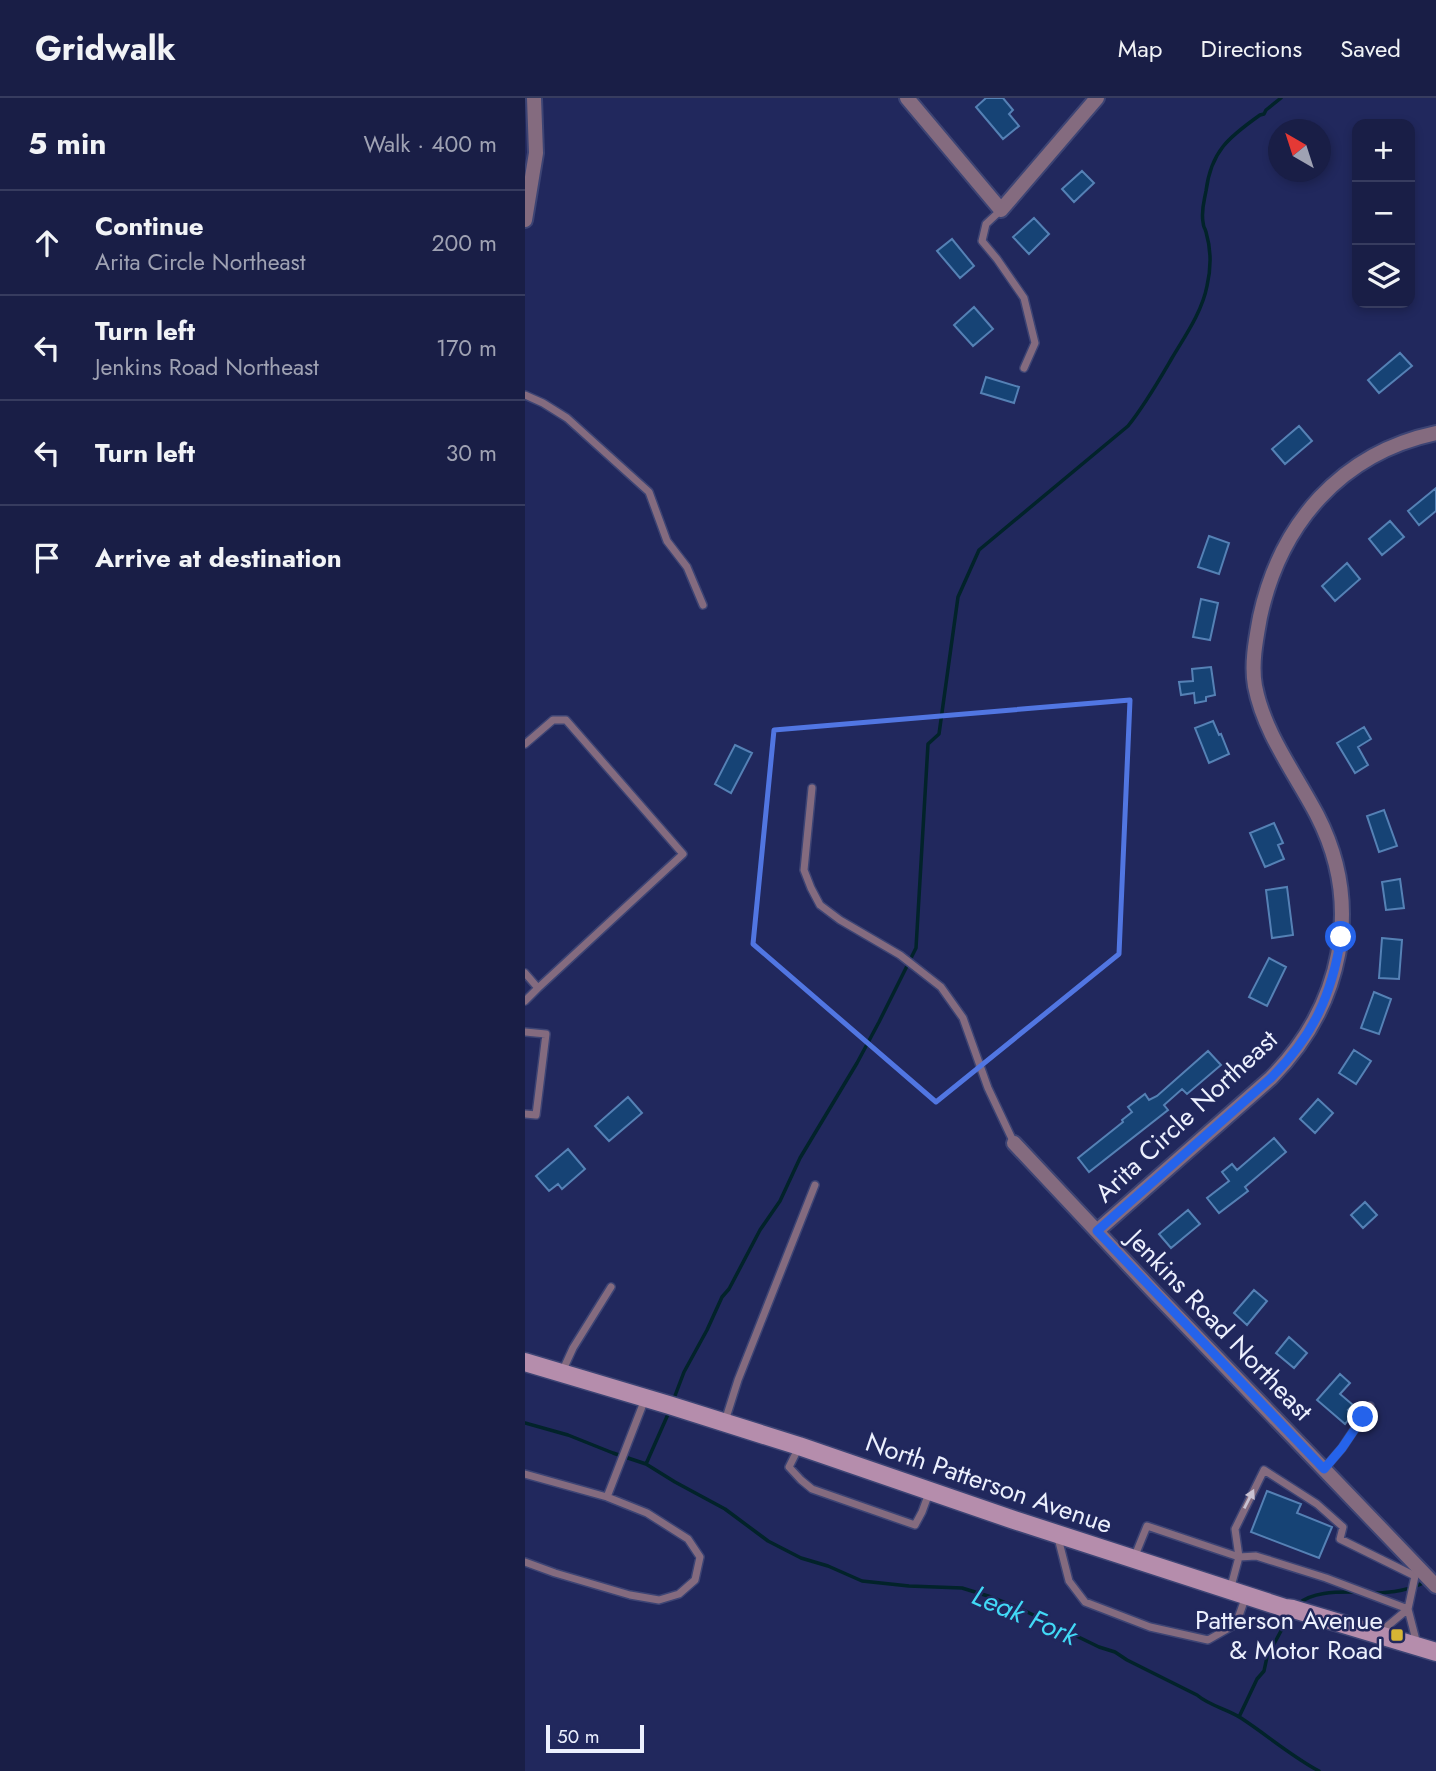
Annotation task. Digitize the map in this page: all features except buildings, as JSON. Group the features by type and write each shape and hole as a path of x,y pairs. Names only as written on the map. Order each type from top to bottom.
{"main road":[{"name":"North Patterson Avenue","path":"525,1362 725,1422 1238,1593 1436,1652"}],"street":[{"path":"525,220 536,152 534,98"},
{"path":"907,98 1001,210 1097,98"},
{"name":"Arita Circle Northeast","path":"1097,1231 1271,1078 1288,1061 1321,1011 1338,955 1342,919 1338,872 1318,816 1265,719 1255,684 1255,648 1260,621 1265,597 1279,560 1299,522 1314,503 1351,471 1390,447 1412,438 1436,433"},
{"name":"Jenkins Road Northeast","path":"1014,1143 1324,1469 1418,1573 1436,1586"}],"lane":[{"path":"1001,210 986,224 982,241 1024,298 1035,343 1024,368"},
{"path":"525,395 568,418 649,492 667,541 687,567 703,606"},
{"path":"525,744 553,720 566,720 683,854 525,1000"},
{"name":"Jenkins Road Northeast","path":"812,788 804,870 820,905 840,920 900,955 941,987 963,1018 988,1088 1014,1143"},
{"path":"525,973 538,988"},
{"path":"525,1032 546,1034 536,1115 525,1114"},
{"path":"725,1422 738,1380 815,1185"},
{"path":"561,1373 573,1348 611,1287"},
{"path":"607,1497 646,1398"},
{"path":"1324,1469 1342,1448 1370,1406"},
{"path":"799,1446 789,1467 812,1489 915,1525 930,1491"},
{"path":"1057,1534 1069,1581 1085,1602 1150,1627 1208,1640 1236,1624 1239,1557 1235,1529 1264,1470 1317,1504 1343,1527 1340,1538 1418,1573 1408,1609 1418,1647"},
{"path":"525,1474 607,1497 647,1513 688,1539 700,1557 695,1580 679,1594 659,1600 630,1595 525,1562"},
{"path":"1133,1559 1147,1526 1239,1557 1256,1556 1326,1578 1408,1609"},
{"path":"1377,1634 1408,1609"}],"highlighted area":[{"path":"1130,700 1119,954 936,1102 753,944 774,730"}],"waterway":[{"path":"673,1401 684,1372 722,1297 729,1289 760,1230 780,1201 800,1158 857,1063 916,948 928,744 939,734 958,597 979,550 1128,426 1146,402 1193,324 1205,296 1210,259 1203,210 1212,165 1231,138 1281,98"},
{"path":"646,1464 669,1412"},
{"name":"Leak Fork","path":"525,1423 568,1435 646,1464 725,1509 768,1541 801,1558 862,1581 962,1588 1019,1608 1099,1647 1115,1652 1236,1715 1319,1771"},
{"path":"1372,1593 1399,1591 1425,1582"},
{"path":"1298,1604 1318,1594 1357,1592"},
{"path":"1239,1717 1289,1616"}],"place":[{"name":"Patterson Avenue & Motor Road","path":"1397,1635"}],"route":[{"path":"1341,937 1331,983 1321,1011 1288,1061 1097,1231 1324,1469 1363,1417"}]}
